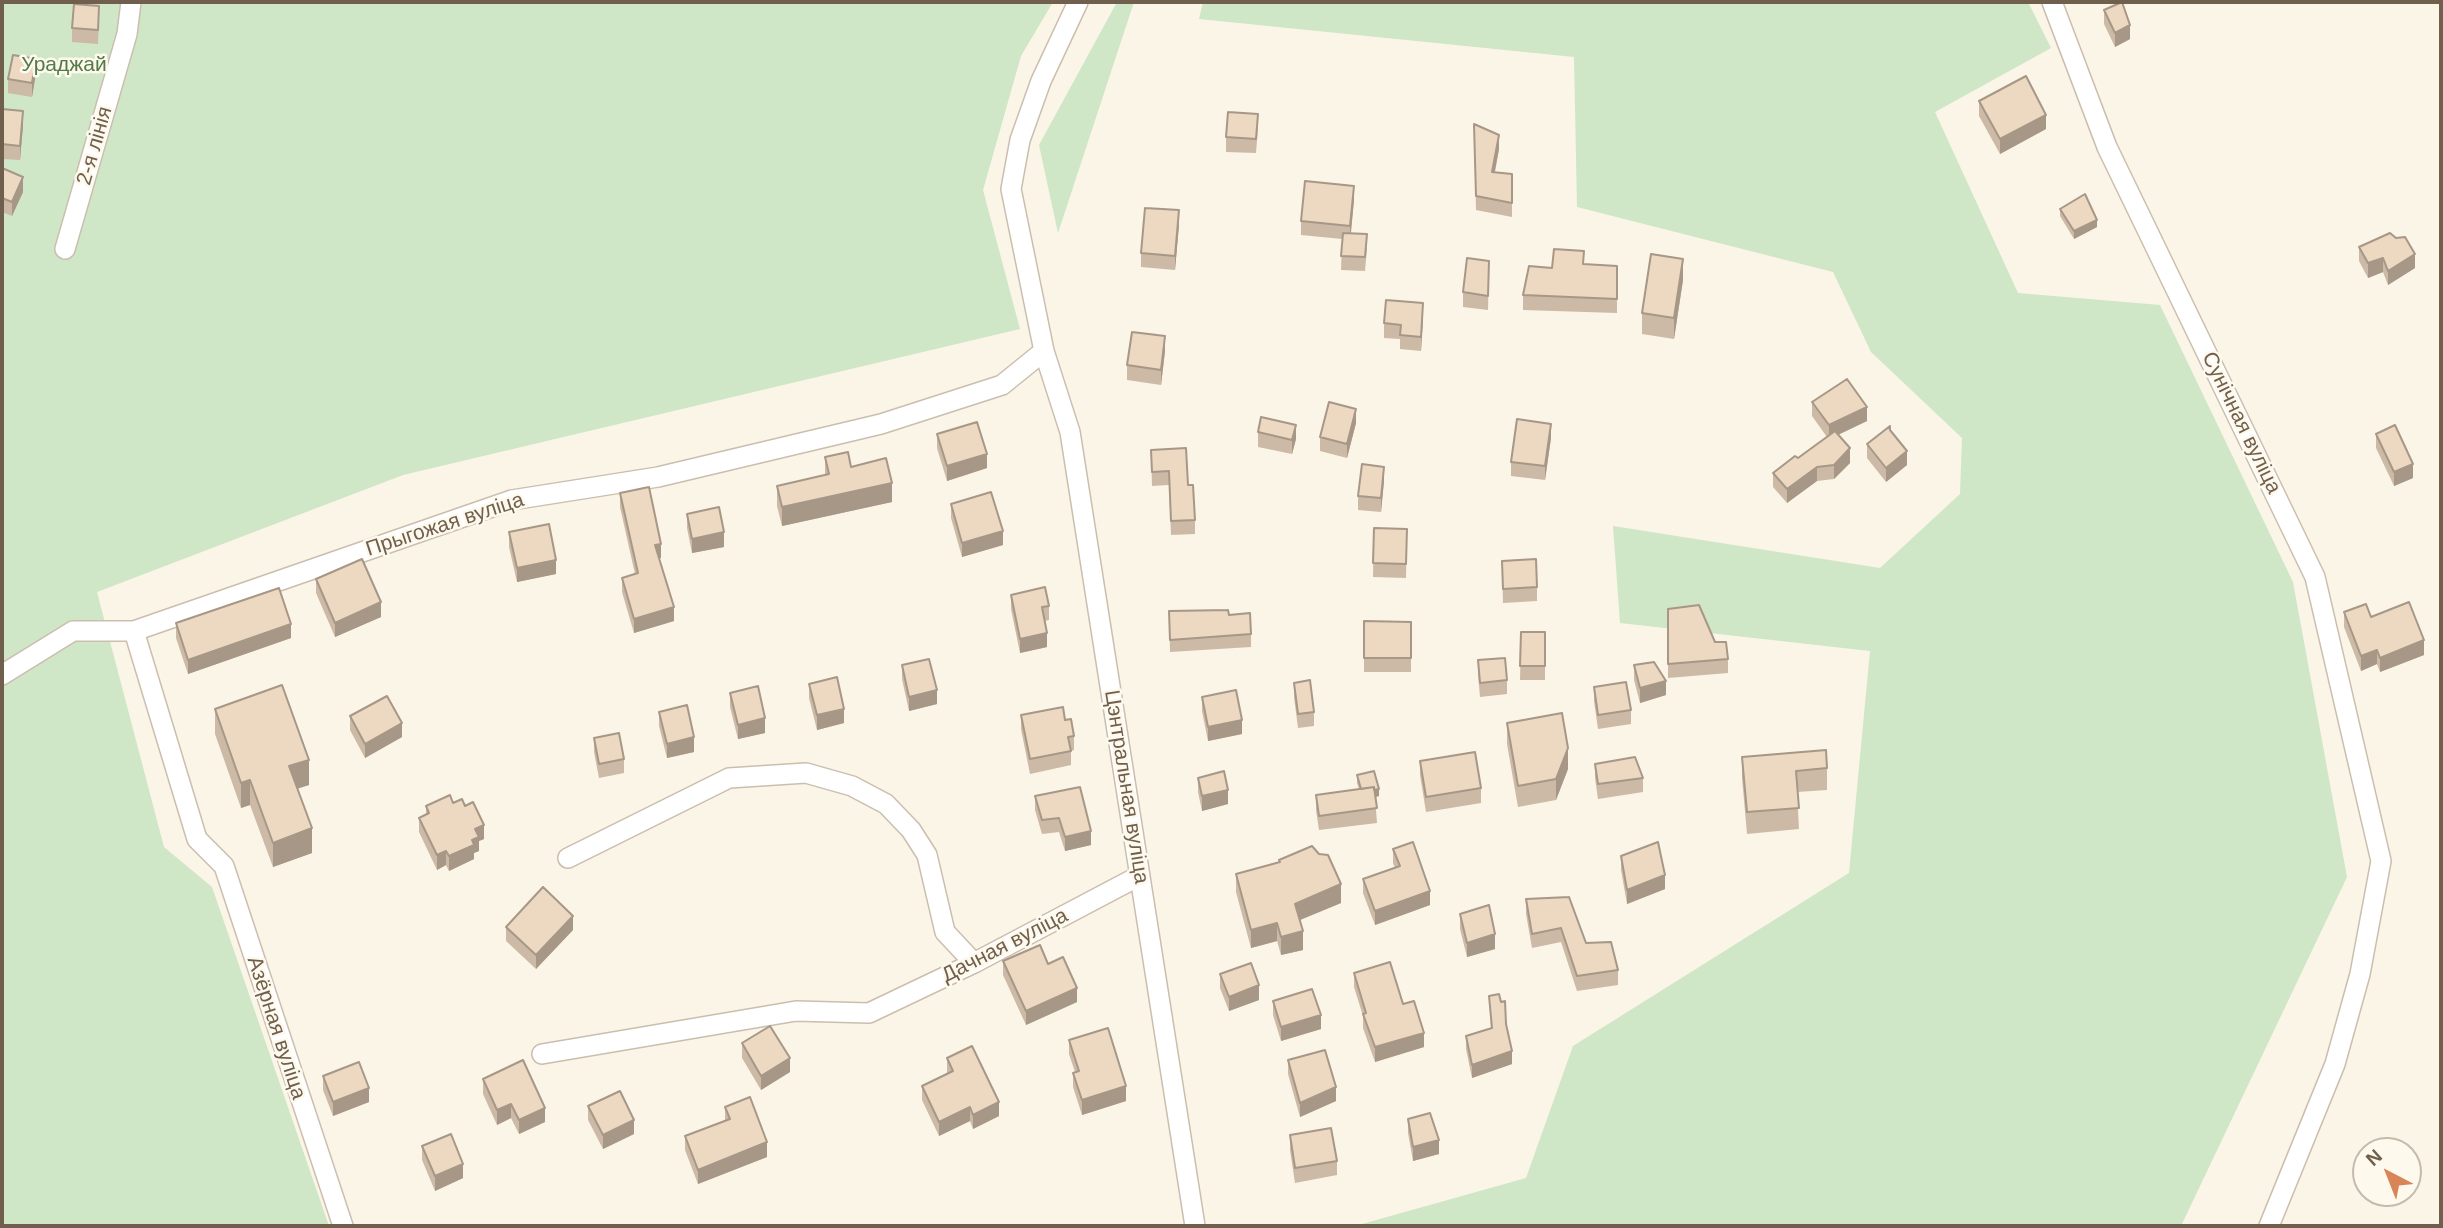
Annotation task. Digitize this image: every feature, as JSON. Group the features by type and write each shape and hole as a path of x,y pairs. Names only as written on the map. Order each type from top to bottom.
{"street":[{"name":"2-я лінія","path":"65,249 127,34 131,2"},
{"name":"Цэнтральная вуліца","path":"1078,2 1041,81 1020,140 1011,189 1044,351 1070,432 1195,1226"},
{"name":"Сунічная вуліца","path":"2052,2 2107,147 2315,577 2381,861 2360,974 2335,1064 2269,1226"},
{"name":"Прыгожая вуліца","path":"2,676 73,631 135,631 512,500 658,477 881,424 1002,385 1044,351"},
{"name":"Азёрная вуліца","path":"135,631 197,839 224,866 343,1226"},
{"path":"568,858 729,778 806,773 852,786 886,804 911,830 927,855 945,932 974,963"},
{"name":"Дачная вуліца","path":"542,1054 796,1011 869,1013 974,963 1139,876"}],"green space":[{"name":"Ураджай","path":"2,2 1053,2 1021,56 983,190 1020,329 403,475 97,592 164,847 212,887 329,1226 2,1226"},
{"path":"1117,2 1134,2 1058,233 1039,145"},
{"path":"1203,2 2028,2 2051,48 1935,112 2018,293 2160,305 2293,582 2347,877 2181,1226 1355,1226 1526,1178 1573,1046 1849,873 1870,651 1620,623 1613,526 1880,568 1960,494 1962,438 1871,352 1833,272 1577,207 1574,57 1199,19"}],"building":[{"path":"2122,2 2130,25 2115,33 2104,10"},
{"path":"74,4 99,6 98,30 72,28"},
{"path":"13,55 36,59 32,83 8,79"},
{"path":"2026,76 2046,115 2000,139 1979,101"},
{"path":"2,109 23,111 20,146 2,144"},
{"path":"1228,112 1258,114 1256,139 1226,137"},
{"path":"1474,124 1499,135 1492,172 1512,174 1512,203 1476,196"},
{"path":"2,168 23,177 12,202 2,198"},
{"path":"1305,181 1354,186 1350,226 1301,221"},
{"path":"2085,194 2097,220 2074,231 2060,209"},
{"path":"1145,208 1179,210 1175,256 1141,253"},
{"path":"1343,233 1367,234 1365,257 1341,256"},
{"path":"2390,233 2396,238 2405,237 2415,254 2388,271 2383,258 2368,263 2359,247"},
{"path":"1554,249 1584,251 1583,264 1617,266 1617,299 1523,295 1529,266 1552,268"},
{"path":"1651,254 1683,259 1674,318 1642,313"},
{"path":"1467,258 1489,261 1488,296 1463,292"},
{"path":"1386,300 1423,303 1421,337 1400,335 1401,325 1384,323"},
{"path":"1132,332 1165,336 1161,370 1127,365"},
{"path":"1847,379 1867,407 1829,425 1812,402"},
{"path":"1329,402 1356,409 1347,444 1320,437"},
{"path":"1261,417 1296,425 1292,440 1258,432"},
{"path":"1517,419 1551,424 1545,466 1511,462"},
{"path":"977,422 987,454 947,466 937,434"},
{"path":"2395,425 2413,464 2394,472 2376,434"},
{"path":"1890,426 1890,430 1907,451 1886,468 1867,444"},
{"path":"1835,431 1850,448 1834,465 1817,467 1787,489 1773,473"},
{"path":"1186,448 1188,485 1193,485 1195,520 1171,521 1169,471 1152,472 1151,450"},
{"path":"848,452 851,467 886,458 892,483 782,507 777,486 829,474 825,457"},
{"path":"1362,464 1384,467 1381,498 1358,496"},
{"path":"649,487 661,544 655,545 674,607 634,619 622,578 638,573 620,493"},
{"path":"991,492 1003,531 962,543 951,504"},
{"path":"719,507 724,532 692,539 687,514"},
{"path":"549,524 556,560 517,568 509,532"},
{"path":"1374,528 1407,529 1406,564 1373,563"},
{"path":"362,559 381,602 335,623 316,579"},
{"path":"1536,559 1537,587 1503,589 1502,561"},
{"path":"1045,587 1049,606 1042,607 1047,633 1020,639 1011,595"},
{"path":"279,588 291,624 188,660 176,623"},
{"path":"2409,602 2424,640 2380,658 2377,650 2361,656 2344,612 2366,604 2371,617"},
{"path":"1699,605 1715,642 1726,642 1728,659 1668,664 1668,609"},
{"path":"1228,610 1229,615 1250,613 1251,634 1170,640 1169,611"},
{"path":"1364,621 1411,622 1411,658 1364,658"},
{"path":"1521,632 1545,632 1545,666 1520,666"},
{"path":"1505,658 1507,680 1480,683 1478,660"},
{"path":"929,659 937,690 909,697 902,665"},
{"path":"1654,662 1666,681 1640,688 1634,665"},
{"path":"837,677 844,709 817,715 809,684"},
{"path":"1310,680 1314,712 1298,714 1294,683"},
{"path":"1626,682 1631,710 1598,715 1594,687"},
{"path":"282,685 309,760 289,766 312,828 273,843 250,780 241,783 215,709"},
{"path":"758,686 765,718 738,725 730,693"},
{"path":"1236,690 1242,720 1208,727 1202,697"},
{"path":"387,696 402,723 365,744 350,716"},
{"path":"687,705 694,737 667,744 659,712"},
{"path":"1063,707 1065,720 1071,719 1074,736 1068,737 1071,751 1030,759 1021,715"},
{"path":"1562,713 1568,748 1556,779 1518,786 1507,723"},
{"path":"619,733 624,759 599,764 594,738"},
{"path":"1826,750 1827,768 1796,771 1799,808 1747,812 1742,757"},
{"path":"1475,752 1481,788 1426,797 1420,761"},
{"path":"1635,757 1643,778 1598,784 1595,764"},
{"path":"1224,771 1228,790 1202,796 1198,778"},
{"path":"1374,771 1379,789 1361,789 1357,775"},
{"path":"1080,787 1091,831 1065,837 1059,818 1042,820 1035,796"},
{"path":"1374,787 1377,808 1319,816 1316,795"},
{"path":"450,795 453,803 462,799 465,806 473,802 484,825 475,829 479,837 472,840 474,845 449,856 446,851 437,855 419,818 429,813 426,806"},
{"path":"1413,842 1430,891 1375,911 1363,879 1400,866 1393,849"},
{"path":"1658,842 1665,875 1627,890 1621,856"},
{"path":"1312,846 1319,854 1328,855 1341,884 1295,904 1303,931 1281,937 1277,923 1251,930 1236,874 1280,862 1279,860"},
{"path":"543,887 573,916 536,955 506,927"},
{"path":"1569,897 1586,943 1611,942 1618,970 1577,976 1561,928 1532,934 1526,899"},
{"path":"1489,905 1495,934 1467,943 1460,914"},
{"path":"1040,945 1048,964 1063,957 1077,988 1026,1011 1003,961"},
{"path":"1390,962 1403,1004 1414,1001 1424,1033 1375,1047 1363,1014 1366,1013 1354,973"},
{"path":"1251,963 1259,985 1229,997 1220,974"},
{"path":"1312,989 1321,1015 1281,1027 1273,1001"},
{"path":"1499,994 1501,1002 1505,1001 1506,1024 1512,1051 1472,1065 1466,1036 1492,1028 1489,996"},
{"path":"770,1026 790,1058 761,1076 742,1043"},
{"path":"1108,1028 1126,1086 1082,1100 1073,1073 1079,1071 1069,1040"},
{"path":"972,1046 999,1102 973,1115 970,1107 939,1122 922,1086 953,1071 947,1058"},
{"path":"1325,1050 1336,1087 1300,1103 1288,1060"},
{"path":"523,1060 545,1108 519,1120 511,1104 497,1110 483,1079"},
{"path":"359,1062 369,1088 333,1102 323,1076"},
{"path":"620,1091 634,1120 603,1135 588,1106"},
{"path":"750,1097 767,1142 698,1170 685,1136 730,1119 725,1107"},
{"path":"1430,1113 1439,1140 1413,1147 1408,1119"},
{"path":"1331,1128 1337,1161 1295,1168 1290,1135"},
{"path":"451,1134 463,1164 435,1176 422,1146"}]}
